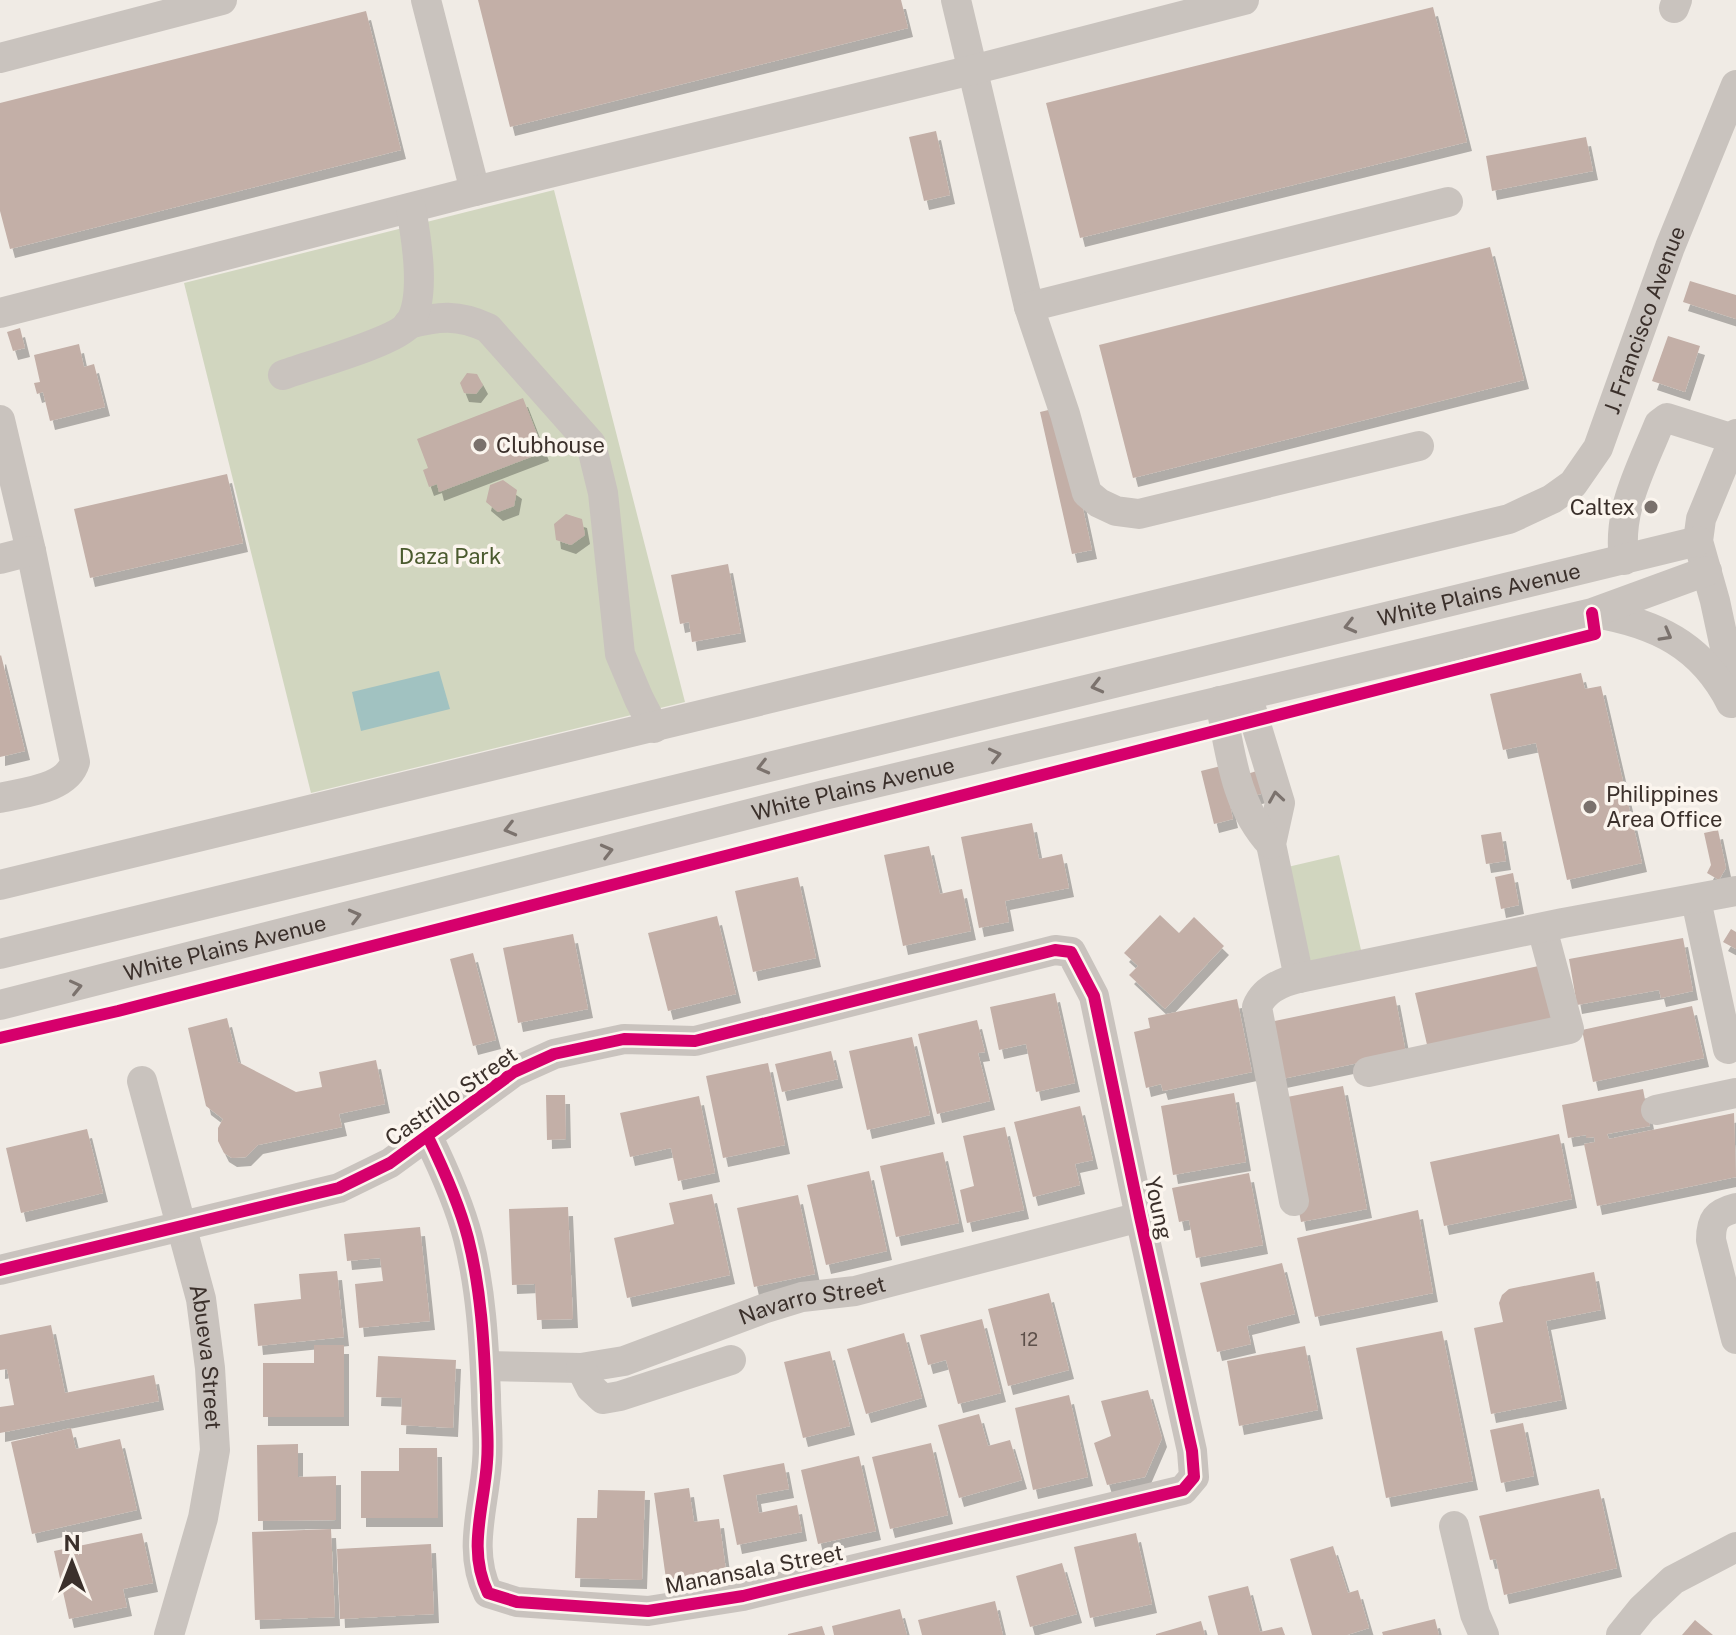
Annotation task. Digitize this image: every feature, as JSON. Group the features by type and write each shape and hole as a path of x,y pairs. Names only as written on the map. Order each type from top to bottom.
{"street":[{"path":"0,58 222,0"},
{"path":"426,0 475,191"},
{"path":"956,0 1029,307 1065,414 1087,493 1116,511 1139,514 1419,446"},
{"path":"0,313 475,191 1244,0"},
{"name":"J. Francisco Avenue","path":"0,885 1509,519 1552,499 1573,484 1598,448 1670,247 1736,85"},
{"path":"1029,307 1448,202"},
{"path":"408,324 416,302 420,265 411,208"},
{"path":"283,375 389,338 408,324 437,317 468,318 488,328 591,444 603,493 620,654 654,728"},
{"path":"1624,560 1621,536 1627,504 1659,424 1667,418 1735,436 1701,519 1698,541 1736,699"},
{"path":"0,420 75,762 72,773 63,781 0,798"},
{"name":"White Plains Avenue","path":"0,954 1698,541"},
{"path":"0,559 31,551"},
{"name":"White Plains Avenue","path":"0,1005 824,795 1592,613 1707,571"},
{"path":"1592,613 1629,619 1678,641 1721,684 1736,714"},
{"path":"1233,698 1240,792 1256,828 1271,844 1299,978"},
{"path":"814,754 824,795"},
{"path":"1294,1201 1257,1007 1260,1000 1273,989 1299,978 1736,891"},
{"path":"1696,900 1728,1049"},
{"path":"1368,1072 1569,1029 1542,928"},
{"name":"Castrillo Street","path":"0,1270 339,1188 390,1163 514,1072 554,1054 624,1039 695,1041 1055,950 1071,952"},
{"name":"Young","path":"1071,952 1094,996 1192,1451 1194,1477"},
{"name":"Abueva Street","path":"142,1081 201,1299 210,1368 215,1450 203,1518 169,1635"},
{"path":"1656,1110 1736,1093"},
{"name":"Manansala Street","path":"428,1137 450,1182 469,1239 480,1302 487,1461 476,1546 479,1575 488,1593 517,1602 648,1611 743,1596 1183,1490 1194,1477"},
{"path":"1736,1208 1716,1216 1711,1224 1711,1240 1736,1339"},
{"name":"Navarro Street","path":"485,1366 581,1368 624,1361 802,1297 855,1291 1140,1217"},
{"path":"581,1368 591,1388 603,1399 731,1360"},
{"path":"1454,1526 1480,1625"},
{"path":"1621,1635 1642,1609 1673,1580 1736,1547"}],"green space":[{"name":"Daza Park","path":"554,190 685,702 311,793 184,283"},
{"path":"1339,855 1361,950 1301,963 1279,869"}],"water":[{"path":"439,671 450,709 361,731 352,692"}],"building":[{"path":"478,0 901,0 908,28 510,127"},
{"path":"1433,7 1467,142 1080,238 1046,103"},
{"path":"366,11 401,150 10,249 0,211 0,103"},
{"path":"936,131 950,195 924,201 909,137"},
{"path":"1586,137 1593,171 1492,191 1486,156"},
{"path":"1490,247 1524,380 1133,478 1099,345"},
{"path":"1690,281 1736,295 1736,319 1683,302"},
{"path":"20,328 25,348 13,351 7,332"},
{"path":"1668,336 1700,346 1685,392 1652,381"},
{"path":"79,344 84,367 94,364 105,407 50,421 43,392 37,394 34,383 40,382 34,355"},
{"path":"467,373 477,374 483,385 476,394 464,393 460,383"},
{"name":"Clubhouse","path":"523,398 544,452 439,492 437,484 429,487 423,470 428,468 417,439"},
{"path":"1061,407 1092,550 1072,554 1040,412"},
{"path":"227,474 243,543 90,578 74,509"},
{"path":"503,480 517,490 514,506 498,512 486,502 490,485"},
{"path":"566,514 582,519 585,535 571,545 556,540 554,524"},
{"path":"728,564 741,633 692,642 689,622 680,624 671,575"},
{"path":"0,656 25,751 0,757"},
{"name":"Philippines Area Office","path":"1581,673 1585,689 1601,686 1642,863 1567,880 1536,743 1503,750 1490,694"},
{"path":"1221,766 1233,819 1214,824 1201,771"},
{"path":"1260,770 1265,793 1253,796 1247,774"},
{"path":"1032,823 1039,859 1062,854 1069,888 1005,901 1009,922 979,928 961,837"},
{"path":"1718,830 1726,868 1719,880 1707,873 1711,865 1704,833"},
{"path":"1501,832 1506,861 1486,864 1481,835"},
{"path":"929,846 940,894 962,889 971,931 903,946 884,855"},
{"path":"1513,873 1519,905 1501,909 1495,877"},
{"path":"798,877 816,958 753,972 735,891"},
{"path":"1160,915 1179,933 1194,917 1224,946 1165,1009 1129,975 1138,966 1124,953"},
{"path":"717,916 736,994 668,1011 648,933"},
{"path":"1731,929 1736,932 1736,949 1723,942"},
{"path":"573,934 588,1009 518,1023 503,948"},
{"path":"1683,938 1693,991 1661,998 1659,990 1577,1005 1569,959"},
{"path":"473,953 496,1040 473,1046 450,959"},
{"path":"1543,965 1555,1022 1428,1049 1415,993"},
{"path":"1055,993 1075,1083 1036,1092 1026,1044 999,1050 990,1007"},
{"path":"1395,996 1406,1053 1277,1080 1265,1023"},
{"path":"1237,999 1252,1072 1163,1091 1161,1084 1146,1088 1134,1032 1150,1028 1148,1018"},
{"path":"1692,1006 1704,1058 1593,1082 1582,1030"},
{"path":"227,1018 238,1062 296,1092 322,1087 319,1072 376,1060 385,1104 339,1114 342,1127 258,1145 246,1157 232,1158 224,1153 218,1141 218,1128 223,1119 206,1106 188,1028"},
{"path":"977,1020 985,1052 978,1053 990,1101 937,1114 918,1034"},
{"path":"912,1037 930,1115 867,1130 849,1051"},
{"path":"831,1051 838,1079 782,1092 775,1064"},
{"path":"768,1063 785,1145 723,1158 706,1076"},
{"path":"1343,1086 1367,1209 1301,1222 1277,1099"},
{"path":"1643,1089 1650,1126 1607,1134 1609,1139 1734,1113 1736,1177 1597,1206 1584,1144 1595,1142 1594,1137 1568,1138 1562,1105"},
{"path":"1234,1093 1246,1162 1173,1175 1161,1106"},
{"path":"546,1095 565,1095 566,1139 547,1140"},
{"path":"699,1096 715,1173 678,1181 671,1148 630,1157 620,1113"},
{"path":"1080,1106 1093,1160 1075,1164 1080,1185 1033,1197 1014,1122"},
{"path":"1005,1127 1024,1210 967,1223 960,1190 974,1186 963,1136"},
{"path":"87,1129 103,1193 21,1213 6,1148"},
{"path":"1559,1134 1572,1199 1444,1226 1430,1162"},
{"path":"943,1152 959,1223 896,1237 880,1166"},
{"path":"869,1171 887,1251 826,1265 807,1185"},
{"path":"1249,1173 1263,1245 1196,1258 1189,1220 1179,1222 1172,1188"},
{"path":"712,1194 730,1275 627,1298 614,1238 674,1224 669,1203"},
{"path":"798,1195 815,1274 754,1287 737,1208"},
{"path":"568,1207 573,1319 537,1320 535,1284 512,1285 509,1209"},
{"path":"1418,1210 1433,1293 1315,1317 1297,1238"},
{"path":"420,1227 430,1321 359,1328 355,1284 383,1281 380,1258 347,1261 344,1234"},
{"path":"1282,1263 1295,1314 1247,1326 1251,1344 1217,1352 1200,1283"},
{"path":"337,1271 344,1337 258,1346 254,1304 301,1299 299,1274"},
{"path":"1594,1272 1601,1310 1546,1321 1562,1400 1491,1414 1474,1328 1503,1322 1499,1303 1509,1289"},
{"path":"1049,1293 1069,1370 1008,1386 988,1309"},
{"path":"982,1319 1001,1393 958,1404 946,1360 928,1365 920,1335"},
{"path":"51,1325 65,1393 154,1375 159,1401 0,1433 0,1407 14,1405 7,1369 0,1370 0,1335"},
{"path":"1442,1331 1473,1481 1386,1498 1356,1348"},
{"path":"904,1333 922,1398 866,1414 847,1349"},
{"path":"314,1345 344,1345 344,1417 263,1417 263,1363 314,1363"},
{"path":"1305,1346 1318,1410 1239,1426 1227,1361"},
{"path":"830,1351 850,1426 803,1438 784,1362"},
{"path":"378,1356 456,1360 453,1428 401,1425 402,1398 376,1397"},
{"path":"1148,1390 1162,1438 1145,1477 1107,1485 1094,1443 1111,1436 1101,1401"},
{"path":"1069,1395 1088,1477 1033,1490 1015,1408"},
{"path":"979,1414 988,1446 1010,1440 1022,1480 959,1498 938,1425"},
{"path":"1523,1423 1534,1476 1501,1483 1490,1430"},
{"path":"71,1428 76,1449 120,1439 137,1510 32,1534 11,1442"},
{"path":"931,1443 948,1515 890,1529 872,1457"},
{"path":"298,1444 298,1477 336,1476 336,1520 258,1521 257,1445"},
{"path":"399,1448 437,1448 438,1518 361,1518 361,1471 399,1471"},
{"path":"859,1456 876,1531 818,1544 801,1470"},
{"path":"784,1463 789,1489 756,1495 759,1513 797,1505 802,1532 737,1545 723,1475"},
{"path":"689,1488 694,1522 719,1519 726,1570 666,1579 654,1493"},
{"path":"1599,1489 1617,1568 1504,1595 1496,1559 1490,1560 1479,1516"},
{"path":"598,1490 645,1491 642,1580 575,1578 577,1518 597,1518"},
{"path":"331,1529 335,1617 255,1620 252,1532"},
{"path":"142,1533 153,1583 123,1589 127,1607 69,1619 54,1551"},
{"path":"1136,1533 1152,1604 1090,1618 1074,1547"},
{"path":"431,1544 434,1614 340,1619 337,1549"},
{"path":"1333,1546 1348,1593 1358,1590 1369,1628 1347,1635 1312,1635 1290,1559"},
{"path":"1062,1563 1077,1614 1030,1627 1016,1576"},
{"path":"1248,1586 1260,1632 1282,1627 1285,1635 1218,1635 1208,1596"},
{"path":"995,1601 1003,1635 922,1635 918,1620"},
{"path":"900,1609 907,1635 834,1635 832,1626"},
{"path":"1435,1619 1439,1635 1383,1635 1382,1632"},
{"path":"1695,1620 1713,1635 1682,1635"},
{"path":"1201,1621 1205,1635 1156,1635 1156,1634"},
{"path":"822,1626 825,1635 788,1635 788,1634"}],"cycle path":[{"path":"0,1038 118,1011 1595,634 1592,613"},
{"path":"0,1270 339,1188 390,1163 514,1072 554,1054 624,1039 695,1041 1055,950 1071,952 1094,996 1192,1451 1194,1477 1183,1490 743,1596 648,1611 517,1602 488,1593 482,1577 478,1545 488,1445 479,1296 464,1225 428,1137"}],"place":[{"name":"Clubhouse","path":"480,445"},
{"name":"Caltex","path":"1651,507"},
{"name":"Philippines Area Office","path":"1590,807"}]}
